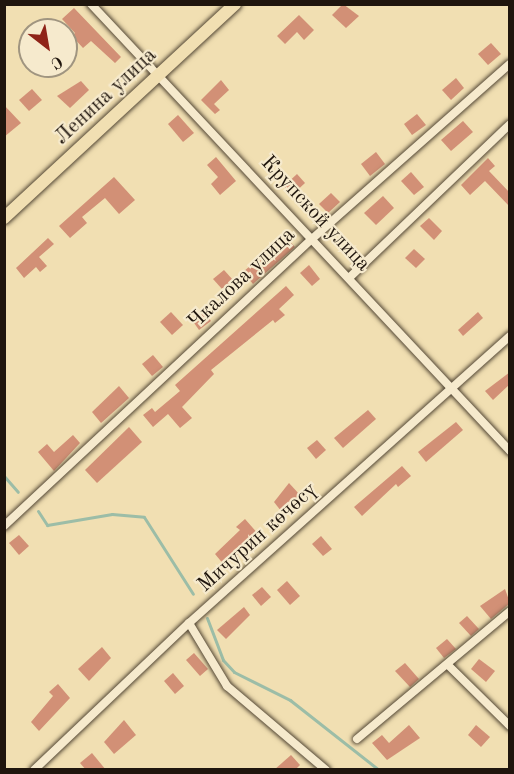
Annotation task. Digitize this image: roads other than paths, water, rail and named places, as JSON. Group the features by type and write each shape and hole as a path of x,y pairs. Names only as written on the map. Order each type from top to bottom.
{"main road":[{"name":"Ленина улица","path":"4,218 235,4"}],"street":[{"name":"Крупской улица","path":"91,4 350,277 510,451"},
{"name":"Чкалова улица","path":"4,526 313,238 510,64"},
{"path":"350,277 510,124"},
{"name":"Мичурин көчөсү","path":"34,770 189,623 510,336"},
{"path":"357,739 449,666 510,612"},
{"path":"189,623 227,686 321,768"},
{"path":"449,666 510,726"}],"waterway":[{"path":"4,476 18,492"},
{"path":"38,511 47,525 112,514 144,517 193,594"},
{"path":"207,618 223,660 234,672 290,700 379,770"}]}
